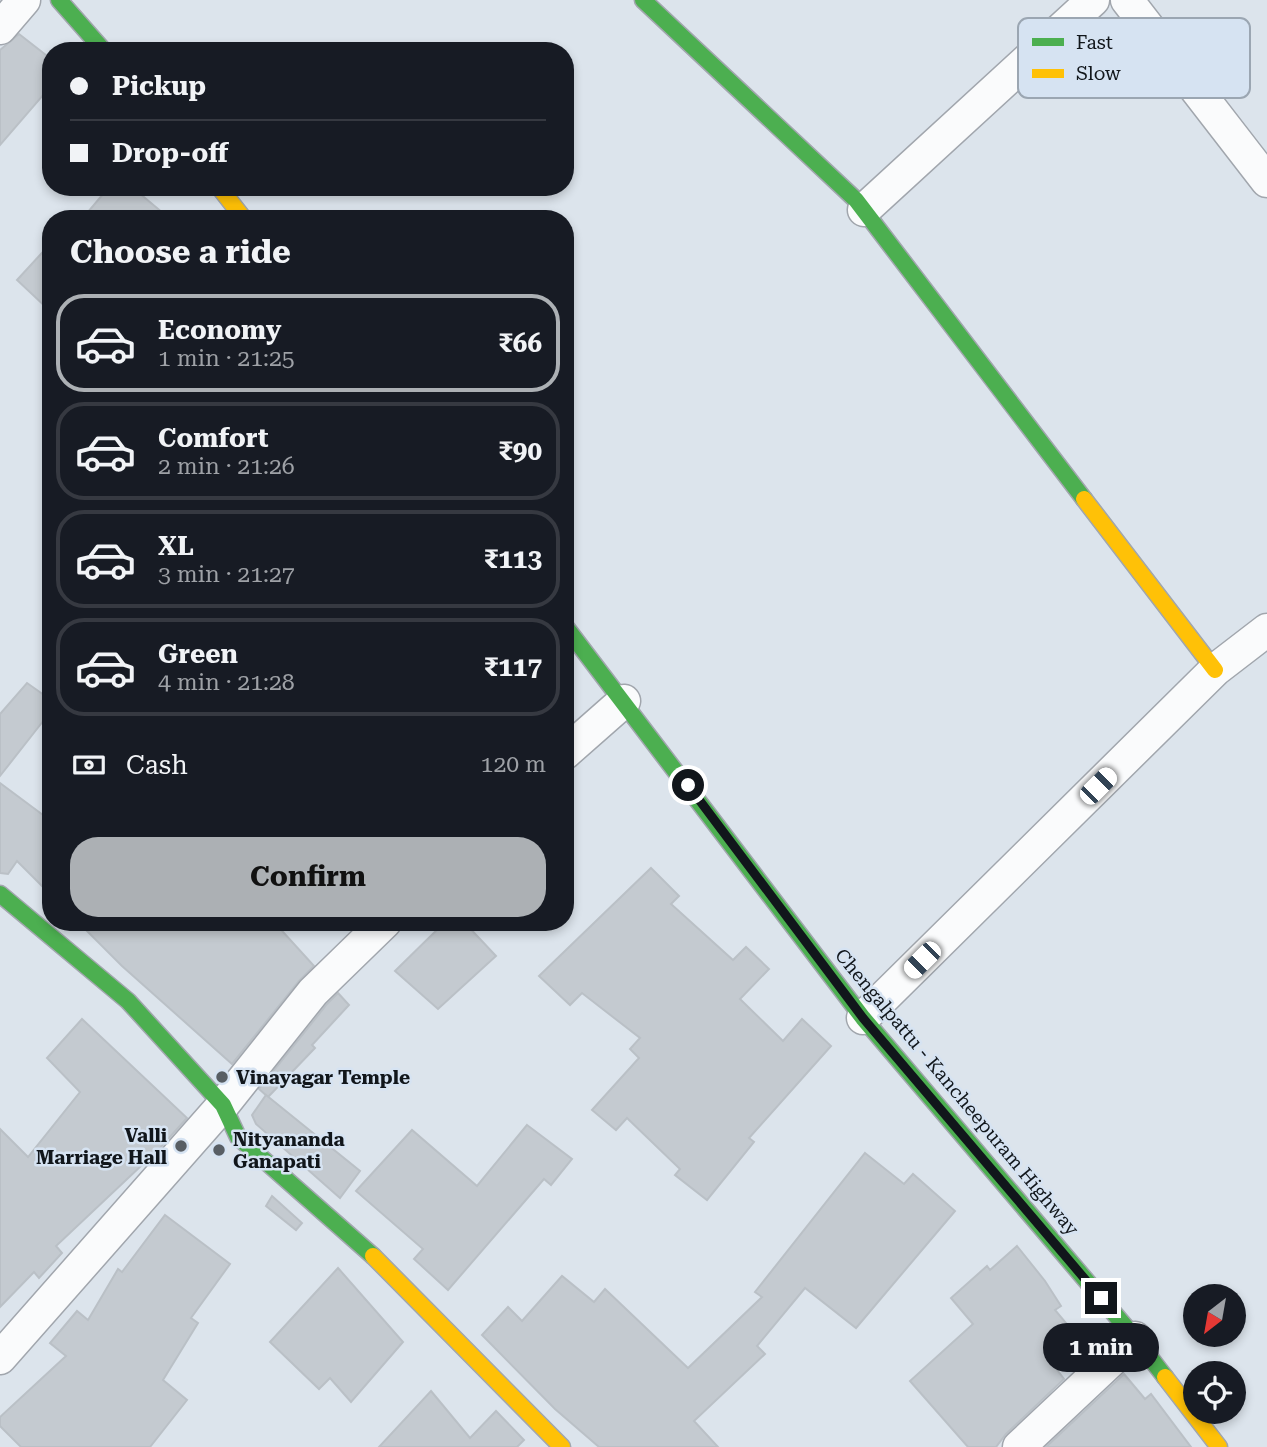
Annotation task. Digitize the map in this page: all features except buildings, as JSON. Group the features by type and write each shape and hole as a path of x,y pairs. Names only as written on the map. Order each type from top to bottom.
{"main road":[{"path":"59,0 96,42"},
{"path":"643,0 856,200 1215,670"},
{"path":"226,196 237,210"},
{"name":"Chengalpattu - Kancheepuram Highway","path":"574,637 863,1018 1136,1338 1219,1447"},
{"path":"0,894 42,929"},
{"path":"44,931 128,1001 223,1105 238,1137 375,1258 562,1447"}],"street":[{"path":"0,28 24,0"},
{"path":"1073,18 1093,0"},
{"path":"1127,0 1141,18"},
{"path":"864,210 1018,69"},
{"path":"1203,98 1267,181"},
{"path":"863,1018 1215,670 1267,630"},
{"path":"574,745 624,701"},
{"path":"0,1358 223,1105 313,992 376,931"},
{"path":"1019,1447 1136,1338"}],"traffic: fast":[{"path":"59,0 96,42"},
{"path":"643,0 856,200 1084,499"},
{"path":"574,638 863,1018 1135,1338 1165,1377"},
{"path":"0,894 42,929"},
{"path":"44,931 128,1001 223,1105 238,1137 373,1256"}],"traffic: slow":[{"path":"226,196 237,210"},
{"path":"1084,499 1215,670"},
{"path":"373,1256 562,1447"},
{"path":"1165,1377 1219,1447"}],"place":[{"name":"Vinayagar Temple","path":"222,1077"},
{"name":"Valli Marriage Hall","path":"181,1146"},
{"name":"Nityananda Ganapati","path":"219,1150"}],"route":[{"path":"688,785 863,1018 1101,1298"}]}
